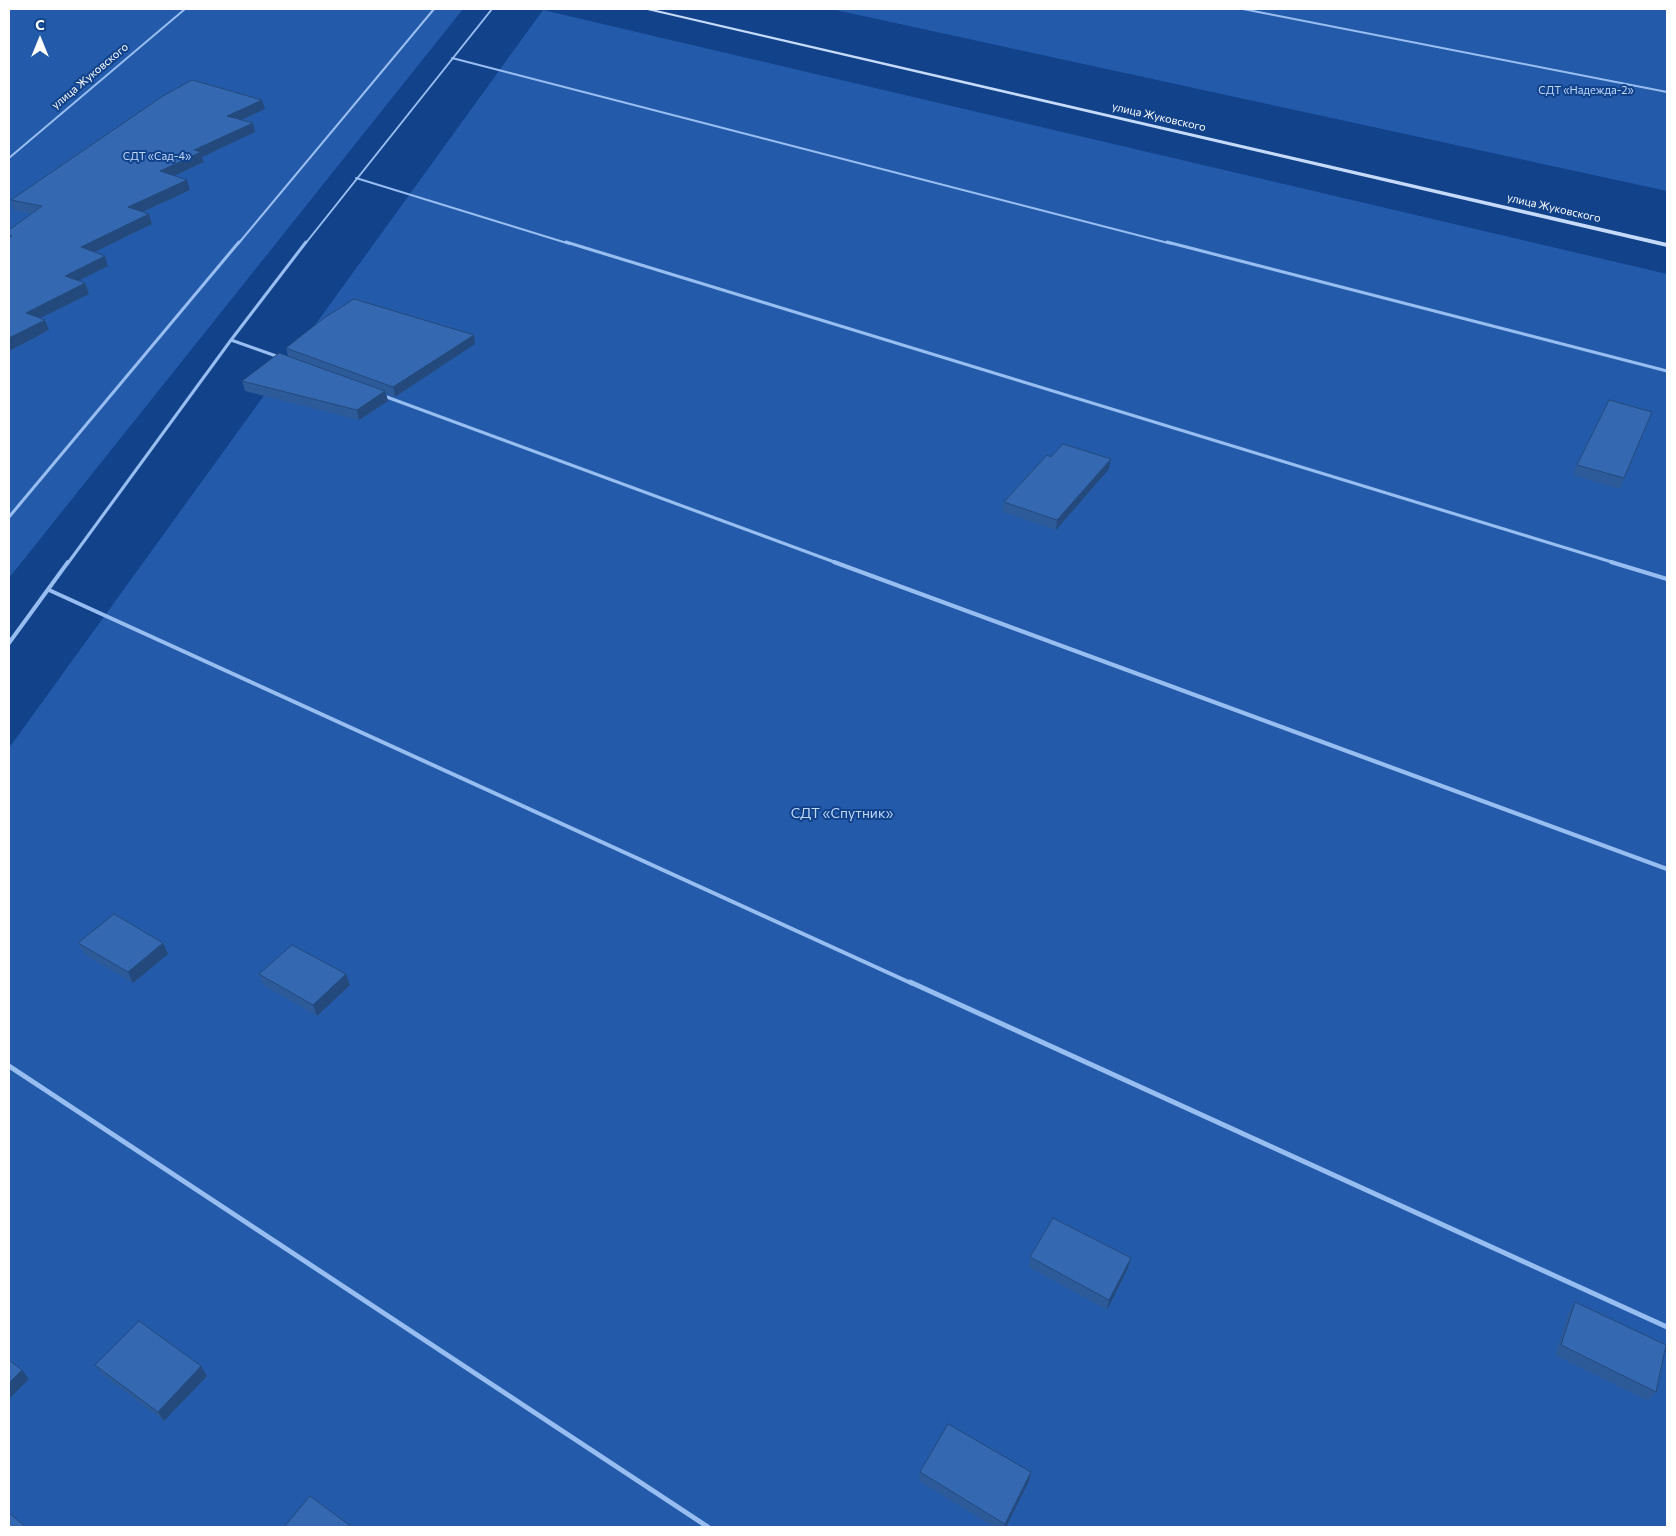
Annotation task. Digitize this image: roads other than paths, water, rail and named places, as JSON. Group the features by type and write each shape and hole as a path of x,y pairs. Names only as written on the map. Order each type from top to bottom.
{"main road":[{"name":"улица Жуковского","path":"646,9 1667,245"}],"lane":[{"name":"улица Жуковского","path":"9,158 185,9"},
{"path":"9,517 434,9"},
{"path":"9,643 232,340 356,178 492,9"},
{"path":"1243,9 1667,92"},
{"path":"452,58 1667,371"},
{"path":"356,178 1667,579"},
{"path":"232,340 287,360"},
{"path":"381,394 1667,869"},
{"path":"49,590 1667,1327"},
{"path":"9,1066 708,1527"}],"park label":[{"name":"СДТ «Надежда-2»","path":"1586,90"},
{"name":"СДТ «Сад-4»","path":"157,156"},
{"name":"СДТ «Спутник»","path":"842,813"}]}
